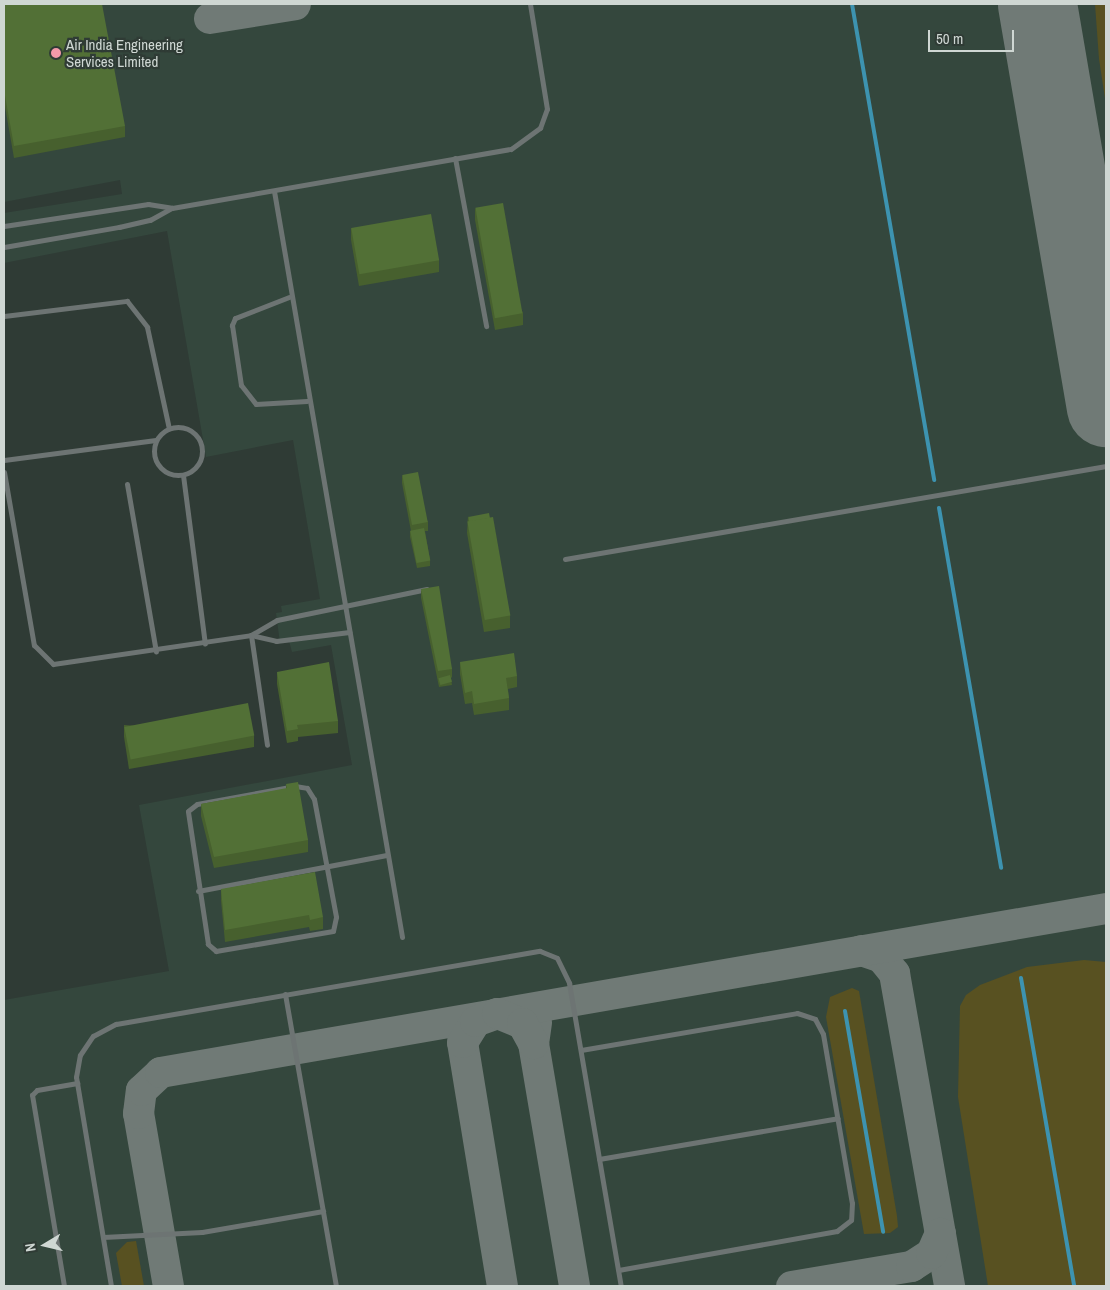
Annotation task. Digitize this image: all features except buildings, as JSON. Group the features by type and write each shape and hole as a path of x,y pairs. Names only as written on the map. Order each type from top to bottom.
{"lane":[{"path":"4,247 127,226 172,208 511,148 540,128 547,109 530,4"},
{"path":"455,158 486,326"},
{"path":"274,191 289,297 402,937"},
{"path":"4,226 148,204 172,208"},
{"path":"289,297 236,318 232,325 240,385 256,404 307,401"},
{"path":"4,316 127,301 148,327 168,429"},
{"path":"4,460 156,440 168,429 186,428 202,448 198,465 183,475"},
{"path":"156,440 158,466 183,475"},
{"path":"565,559 1106,466"},
{"path":"4,472 34,645 42,656 66,666 251,635 277,620 343,604 435,587"},
{"path":"183,475 205,644"},
{"path":"127,484 156,652"},
{"path":"251,635 276,642 349,632"},
{"path":"251,635 267,745"},
{"path":"307,788 314,800 327,866 336,918 333,932 324,935 216,951 208,944 198,891 186,821 197,804 307,788"},
{"path":"198,891 387,855"},
{"path":"111,1286 77,1083 80,1055 105,1028 285,994 540,951 557,958 564,968 581,1050 621,1286"},
{"path":"285,994 336,1286"},
{"path":"581,1050 804,1013 821,1026 838,1118 853,1210 843,1229 618,1270"},
{"path":"64,1286 32,1095 37,1090 77,1083"},
{"path":"599,1159 838,1118"},
{"path":"103,1237 202,1232 324,1212"}],"shaded area":[{"path":"4,4 1106,4 1106,1286 4,1286 4,1000 169,971 139,805 352,765 331,645 292,652 289,641 280,643 276,613 282,612 281,606 320,599 293,440 206,457 167,231 4,263 4,213 122,194 120,180 4,202"},
{"path":"1095,4 1106,4 1106,105 1099,59"},
{"path":"1084,960 1106,962 1106,1286 988,1286 958,1097 960,1006 966,995 980,985 1027,967"},
{"path":"852,988 859,991 897,1216 898,1227 890,1233 864,1234 826,1017 830,997"},
{"path":"136,1241 144,1286 122,1286 116,1253 127,1242"}],"waterway":[{"path":"852,4 934,480"},
{"path":"939,508 1001,868"},
{"path":"1021,978 1074,1286"},
{"path":"845,1011 883,1232"}],"taxiway":[{"path":"209,18 295,4"},
{"path":"168,1286 138,1113 141,1090 160,1072 1106,908"},
{"path":"861,950 881,957 894,973 949,1286"},
{"path":"502,1286 462,1042 475,1021 497,1013 522,1023 533,1043"},
{"path":"536,1022 533,1043 574,1286"},
{"path":"791,1286 911,1266 931,1253 940,1233"}],"runway":[{"path":"1037,4 1106,407"}],"place":[{"name":"Air India Engineering Services Limited","path":"56,53"}]}
